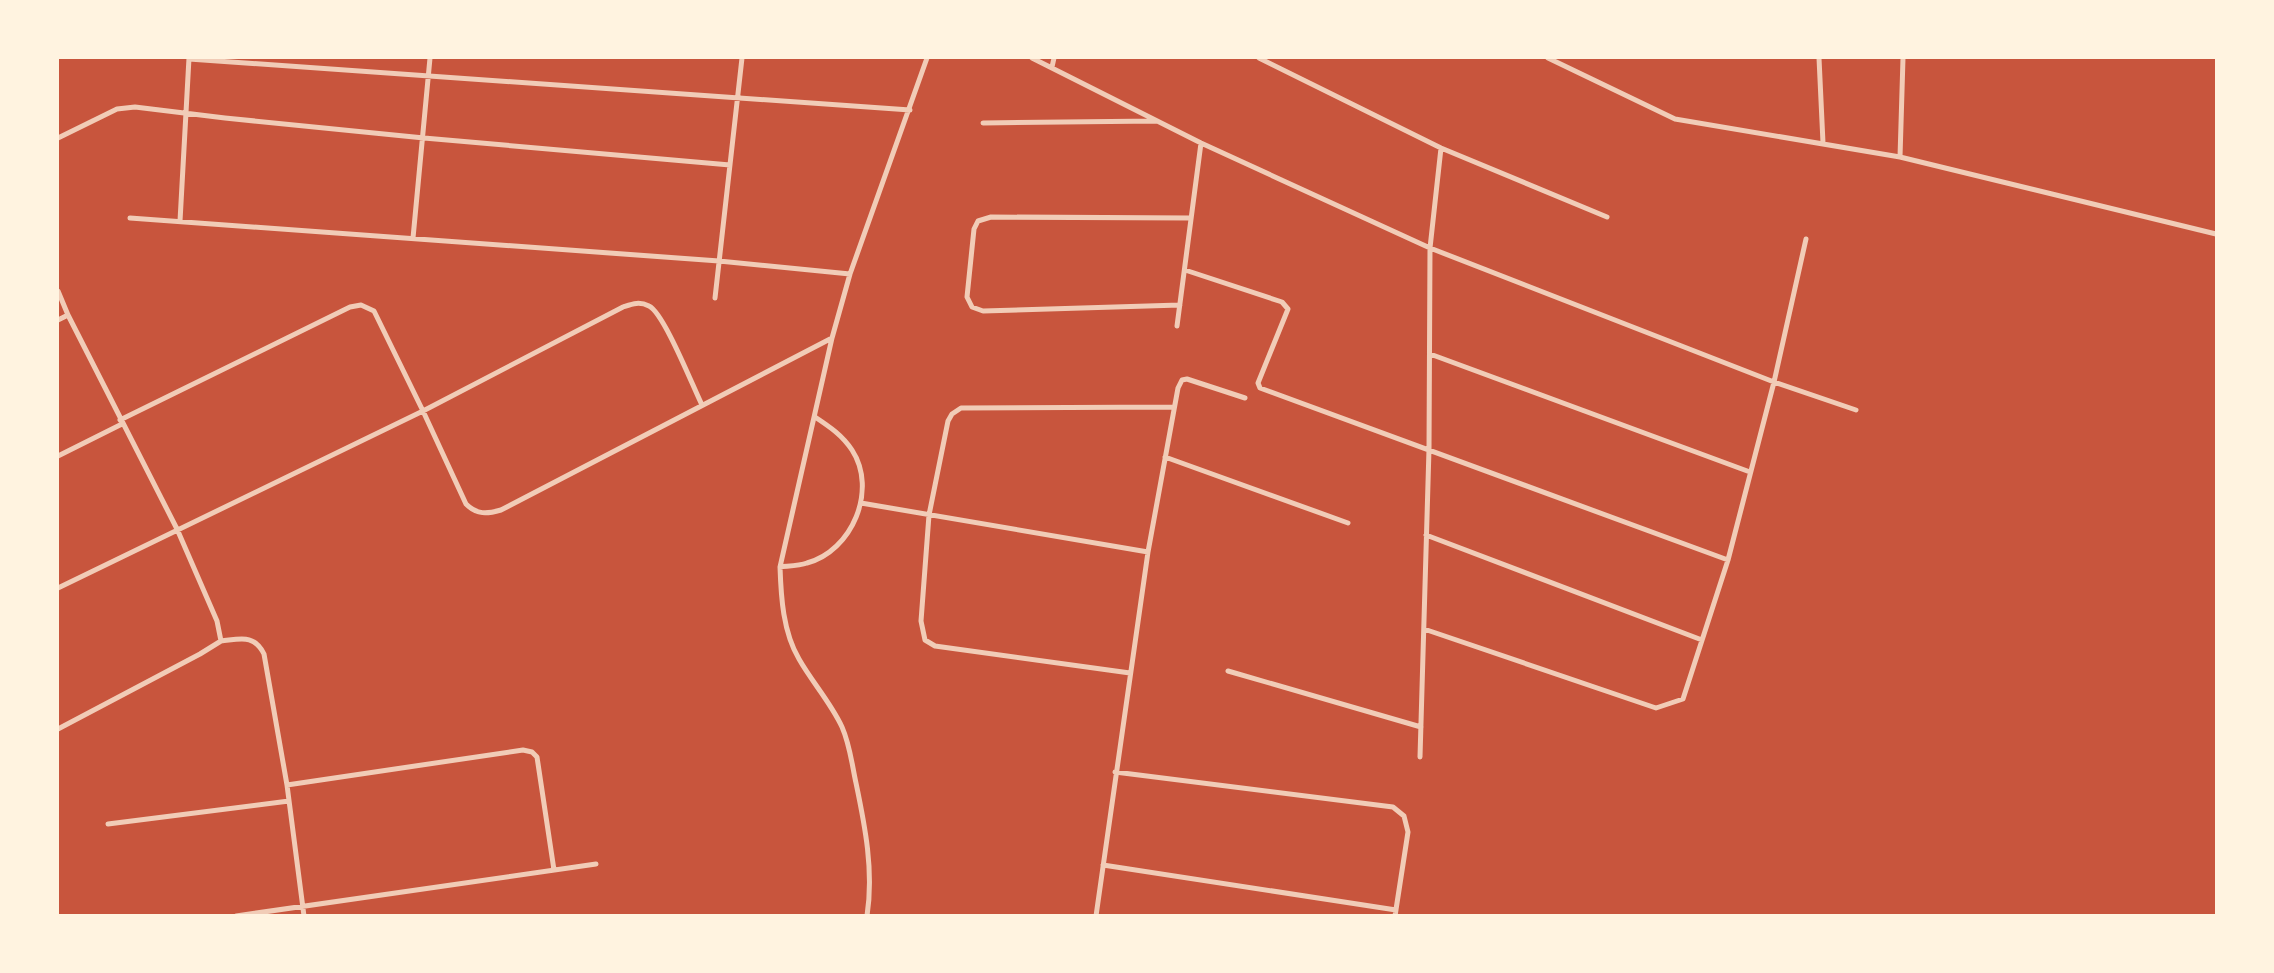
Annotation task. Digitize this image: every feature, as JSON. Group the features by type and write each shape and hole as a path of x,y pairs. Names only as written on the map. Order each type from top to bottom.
{"street":[{"path":"180,221 189,58 428,77 910,110"},
{"path":"414,238 430,58"},
{"path":"715,298 742,58"},
{"path":"867,916 869,902 869,852 850,755 842,728 798,657 785,622 780,594 780,567 832,338 850,274 927,58"},
{"path":"1032,58 1201,143 1430,248 1774,382 1856,410"},
{"path":"1052,67 1054,58"},
{"path":"1260,58 1441,148 1607,217"},
{"path":"1548,58 1675,119 1900,156 2216,234"},
{"path":"1819,58 1823,143"},
{"path":"1900,156 1903,58"},
{"path":"58,138 117,109 135,107 424,138 730,165"},
{"path":"983,123 1157,121"},
{"path":"1177,326 1201,143"},
{"path":"1420,757 1429,449 1430,248 1441,148"},
{"path":"1180,305 983,311 972,307 966,298 974,228 978,221 991,217 1192,218"},
{"path":"130,218 719,261 850,274"},
{"path":"1424,630 1656,708 1683,699 1728,560 1774,382 1806,239"},
{"path":"1184,270 1282,302 1288,309 1258,383 1260,388 1728,560"},
{"path":"58,291 121,422 176,529 217,620 221,641"},
{"path":"58,588 176,529 423,411 623,307 637,302 651,306 664,325 702,405"},
{"path":"58,456 121,422 350,307 361,305 374,311 466,504 474,512 488,513 501,510 832,338"},
{"path":"58,320 68,315"},
{"path":"1430,354 1750,472"},
{"path":"1096,916 1115,772 1148,552 1179,383 1187,379 1245,398"},
{"path":"1130,672 935,646 925,640 921,621 929,515 948,422 952,414 961,408 1174,407"},
{"path":"780,567 808,563 833,550 851,529 861,503 862,477 853,452 837,431 815,417"},
{"path":"1165,456 1348,523"},
{"path":"861,503 1148,552"},
{"path":"1426,536 1702,640"},
{"path":"58,728 200,654 221,641 253,640 259,643 264,654 287,785 304,916"},
{"path":"1228,671 1421,727"},
{"path":"287,785 523,750 532,752 537,757 554,870"},
{"path":"1103,865 1396,913 1408,832 1404,816 1393,807 1115,772"},
{"path":"108,824 289,801"},
{"path":"236,916 596,864"}]}
